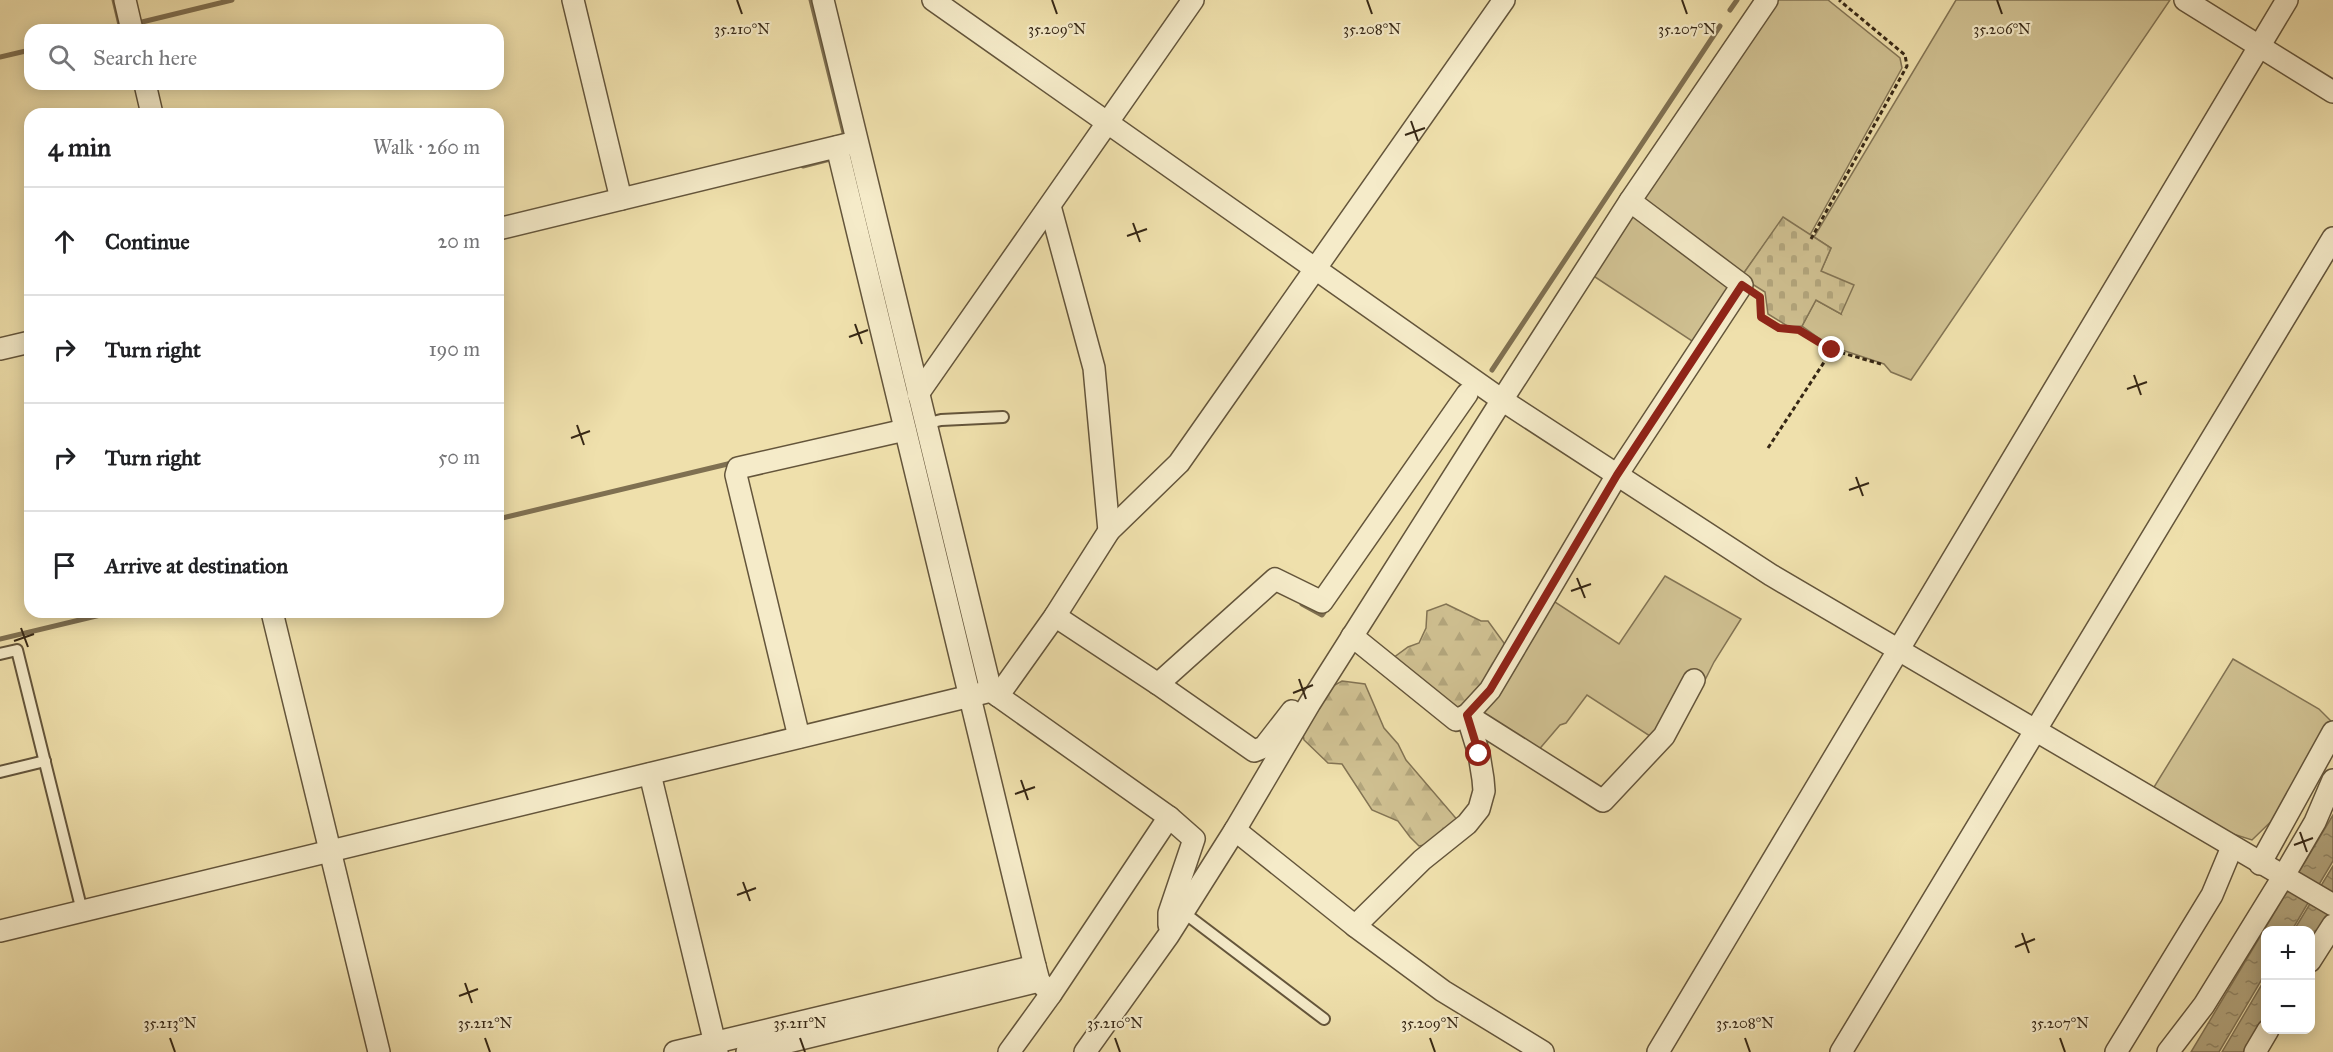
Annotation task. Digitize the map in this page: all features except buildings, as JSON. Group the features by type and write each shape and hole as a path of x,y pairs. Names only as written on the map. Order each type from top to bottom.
{"street":[{"path":"125,0 131,24"},
{"path":"573,0 621,199"},
{"path":"823,0 918,394 915,427 970,696 1042,980"},
{"path":"933,0 1502,400 1771,575 2333,905"},
{"path":"918,394 1192,0"},
{"path":"0,931 970,696 995,693 1055,616 1109,531 1179,463 1504,0"},
{"path":"1085,1052 1168,936 1235,830 1310,703 1502,400 1630,201 1767,0"},
{"path":"2185,0 2333,92"},
{"path":"1658,1052 2287,0"},
{"path":"146,90 151,108"},
{"path":"504,228 858,142"},
{"path":"837,147 915,427 995,693 1169,817 1194,839 1169,913 1168,936"},
{"path":"1352,636 1456,720 1467,715 1490,690 1617,475 1742,285 1630,201"},
{"path":"1050,206 1094,368 1109,531"},
{"path":"1840,1052 2333,238"},
{"path":"0,350 24,344"},
{"path":"1158,684 1275,579 1322,603 1467,394"},
{"path":"800,737 735,475 738,468 915,427"},
{"path":"1055,616 1254,751 1264,747 1299,702 1310,703"},
{"path":"273,618 379,1052"},
{"path":"1467,715 1603,801 1664,736 1694,680"},
{"path":"1355,926 1422,860 1467,824 1479,809 1484,791 1479,754 1467,715"},
{"path":"2260,864 2333,732"},
{"path":"650,774 716,1047"},
{"path":"2168,1052 2204,1005 2287,880 2333,780"},
{"path":"1009,1052 1042,980 1169,817"},
{"path":"1235,830 1355,926 1443,991 1543,1052"},
{"path":"2116,1052 2212,895 2232,847"},
{"path":"2315,953 2333,925"},
{"path":"675,1052 716,1047 1042,980"},
{"path":"747,1052 1042,980"},
{"path":"2255,1052 2265,1034"}],"lane":[{"path":"915,427 941,420 1003,417"},
{"path":"0,654 17,650 82,911"},
{"path":"0,772 45,761"},
{"path":"1183,912 1324,1019"}],"path":[{"path":"1811,239 1907,66 1905,55 1839,0"},
{"path":"1742,285 1760,297 1761,317 1779,328 1799,330 1832,350 1881,364"},
{"path":"1768,448 1832,350"}],"green space":[{"path":"1778,0 1828,0 1900,58 1902,68 1810,235 1783,218 1741,277 1644,206 1642,196"},
{"path":"1956,0 2170,0 1911,380 1891,372 1884,364 1830,346 1802,326 1816,300 1841,314 1821,271 1831,248 1814,237"},
{"path":"1632,215 1640,216 1733,292 1698,345 1592,275"},
{"path":"1783,217 1831,248 1821,271 1854,285 1841,314 1816,300 1802,326 1789,327 1768,314 1765,292 1741,277"},
{"path":"1665,576 1741,619 1702,686 1656,740 1587,695 1566,723 1560,725 1536,753 1475,715 1549,598 1619,644"},
{"path":"1446,604 1481,621 1488,621 1504,643 1506,656 1463,712 1389,661 1408,647 1419,643 1426,628 1427,611"},
{"path":"2233,659 2319,709 2333,723 2287,806 2252,840 2214,828 2151,792"},
{"path":"1342,681 1365,684 1384,728 1398,744 1406,760 1460,823 1430,844 1419,846 1398,821 1372,810 1342,764 1328,763 1304,740 1303,734 1331,687"}],"water":[{"path":"2333,815 2333,861 2294,926 2266,926"},
{"path":"2333,866 2333,906 2315,936 2315,926 2296,926"},
{"path":"2261,935 2261,981 2219,1052 2191,1052"},
{"path":"2261,986 2261,1025 2245,1052 2222,1052"}],"waterway":[{"path":"114,0 120,24"},
{"path":"142,22 232,0"},
{"path":"811,0 845,137"},
{"path":"1730,10 1737,0"},
{"path":"1492,370 1720,26"},
{"path":"0,57 24,51"},
{"path":"803,166 834,158"},
{"path":"504,518 736,462"},
{"path":"1302,604 1322,615 1328,607"},
{"path":"0,639 88,618"}],"route":[{"path":"1479,754 1467,715 1490,690 1617,475 1742,285 1760,297 1761,317 1779,328 1799,330 1832,350"}]}
